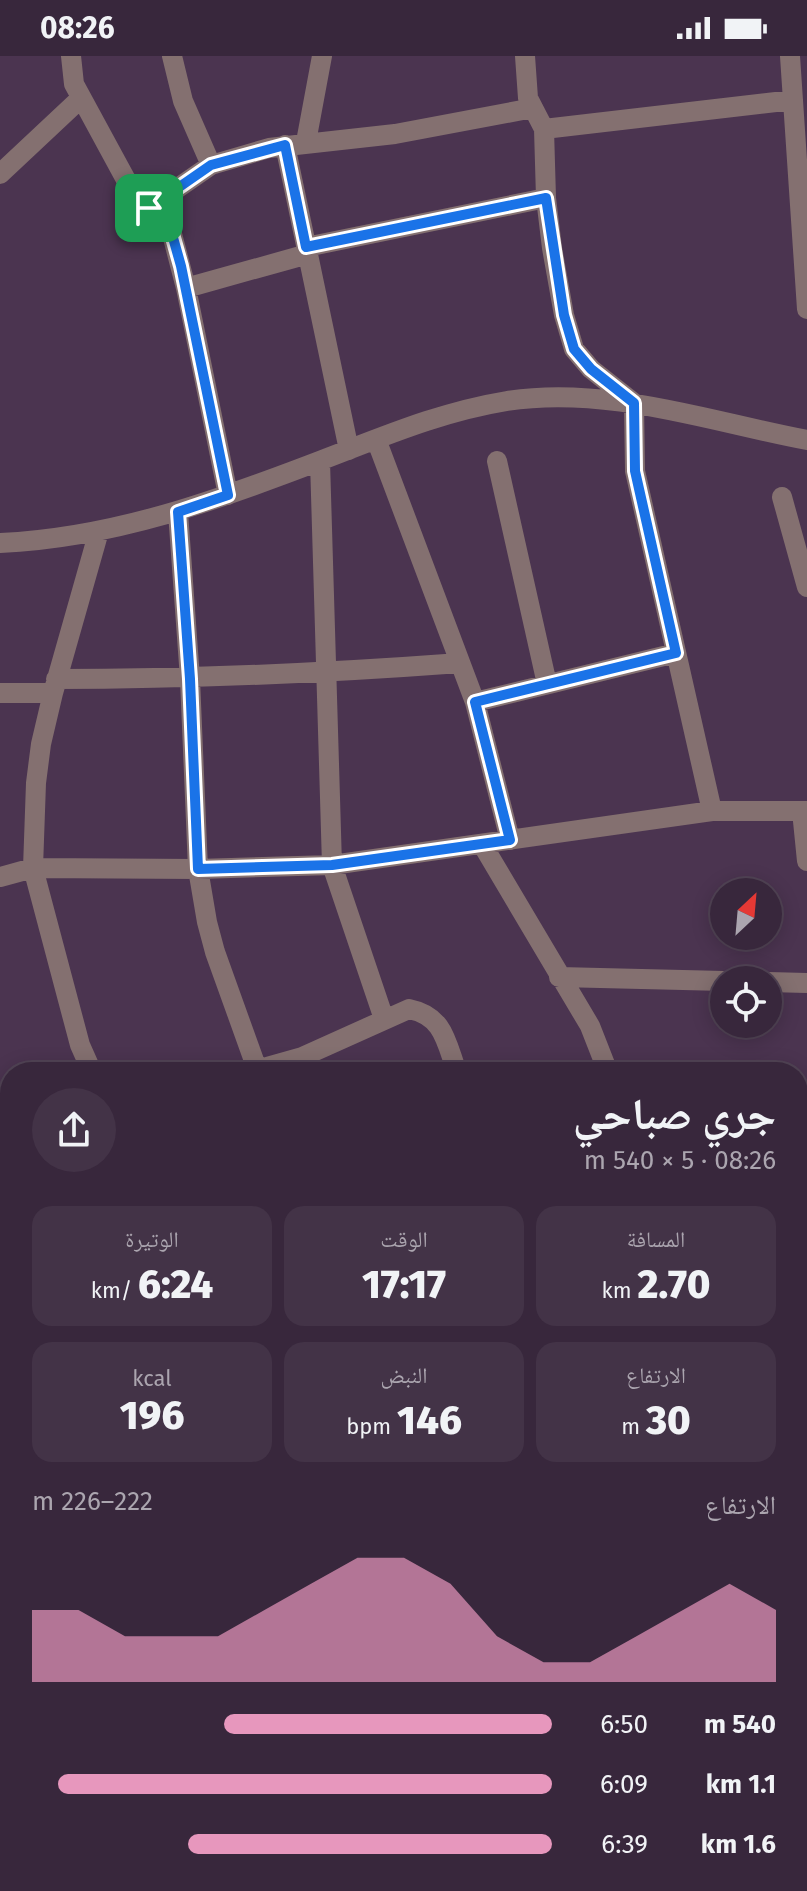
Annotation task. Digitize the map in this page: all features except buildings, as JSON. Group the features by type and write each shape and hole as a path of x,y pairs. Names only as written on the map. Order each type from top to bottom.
{"street":[{"path":"71,56 74,84 125,178 172,234 228,495"},
{"path":"172,56 183,101 211,165"},
{"path":"306,142 322,56"},
{"path":"525,56 528,98 544,129 546,198 564,315 574,349 591,369 634,403"},
{"path":"790,56 807,309"},
{"path":"0,174 81,98"},
{"path":"544,129 793,100"},
{"path":"149,208 211,165 285,145 395,134 533,108"},
{"path":"285,145 349,450"},
{"path":"186,288 307,250 546,198"},
{"path":"0,543 99,531 178,512 437,415 510,400 574,397 634,403 807,440"},
{"path":"634,403 635,471 712,811"},
{"path":"376,439 475,702 510,840"},
{"path":"320,461 332,865 384,1019"},
{"path":"497,461 547,684"},
{"path":"782,497 807,587"},
{"path":"178,512 190,679 198,869 215,952 250,1062"},
{"path":"88,1062 80,1045 33,868 36,783 54,686 99,531"},
{"path":"475,702 676,653"},
{"path":"0,693 54,686 327,673 460,663"},
{"path":"0,877 33,868 198,869 332,865 712,811 805,811 807,861"},
{"path":"482,844 590,1026 606,1062"},
{"path":"559,977 710,981"},
{"path":"782,982 807,983"},
{"path":"308,1062 384,1019 409,1009 426,1012 435,1020 453,1062"}],"route":[{"path":"285,145 306,247 546,198 564,315 574,349 591,369 634,403 635,471 676,653 475,702 510,840 332,865 198,869 190,679 178,512 228,495 181,266 172,234 149,208 211,165 285,145"}]}
